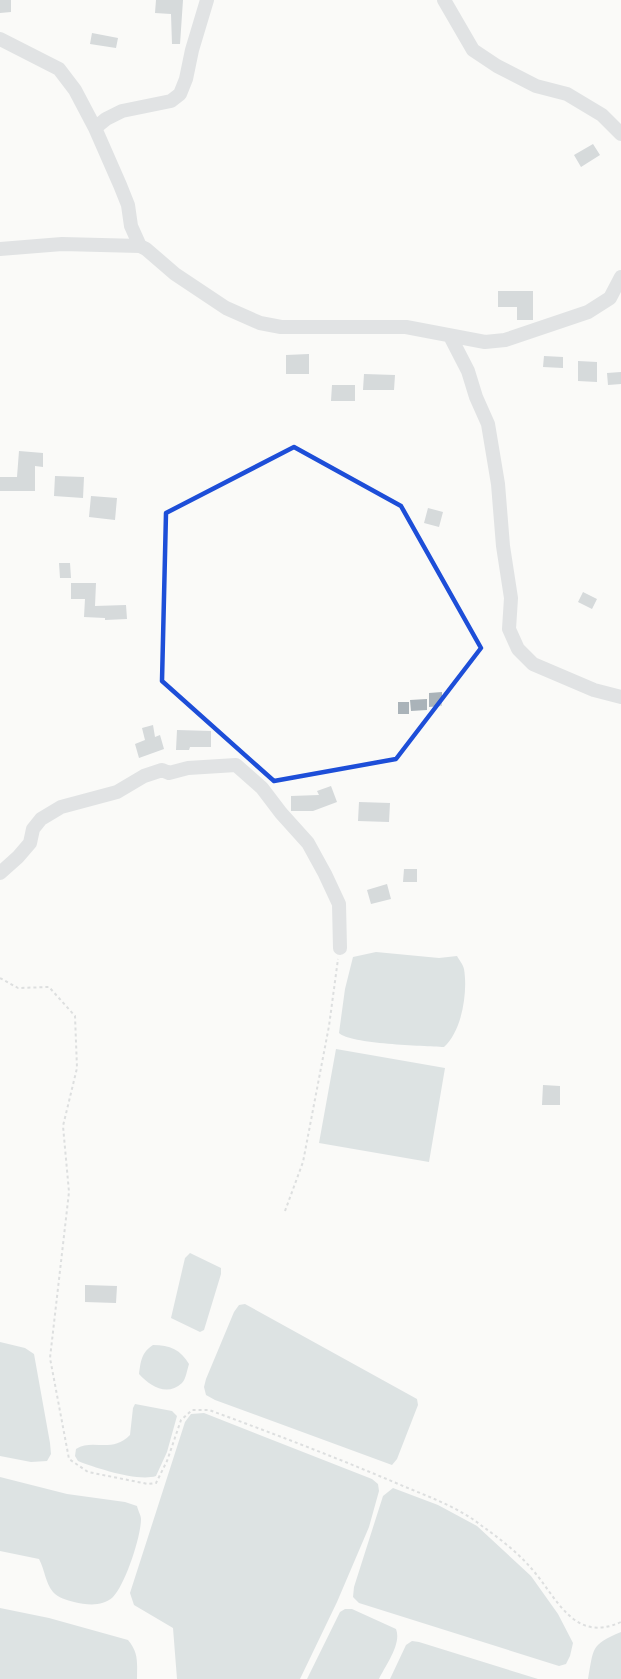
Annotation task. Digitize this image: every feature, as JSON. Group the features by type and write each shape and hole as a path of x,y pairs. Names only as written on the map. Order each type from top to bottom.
{"street":[{"path":"95,128 122,111 171,101 180,94 207,0"},
{"path":"444,0 473,50 536,86 567,94 602,115 621,134"},
{"path":"0,39 59,69 75,90 95,128 124,195 131,226 140,246"},
{"path":"0,249 62,244 140,246 175,274 226,308 260,323 281,327 406,327 485,342 506,340 588,312 610,298 621,276"},
{"path":"450,336 468,371 488,424 498,484 503,546 511,598 509,629 518,649 533,664 594,690 621,697"},
{"path":"0,873 30,843 33,829 41,819 61,807 117,792 144,776 162,770 169,773 188,768 236,765 262,788 308,843 326,873 339,904 339,948"}],"path":[{"path":"285,1211 303,1162 329,1026 339,948"},
{"path":"0,978 18,988 49,987 75,1016 77,1068 63,1126 69,1192 50,1358 69,1460 88,1472 148,1484 156,1483 182,1420 192,1410 209,1410 370,1472 453,1507 481,1525 518,1555 546,1586 562,1610 580,1624 591,1629 612,1626 621,1622"}],"highlighted area":[{"path":"294,447 401,506 481,648 396,759 274,781 162,681 166,513"}],"shaded area":[{"path":"376,952 439,958 457,956 464,969 464,1000 455,1031 444,1047 357,1040 339,1033 345,989 353,957"},
{"path":"336,1049 445,1068 429,1162 319,1143"},
{"path":"190,1253 221,1268 204,1330 200,1332 171,1318 185,1258"},
{"path":"245,1304 417,1399 418,1405 397,1459 392,1465 206,1395 204,1387 206,1379 234,1312 239,1305"},
{"path":"0,1342 25,1348 34,1354 50,1443 51,1454 47,1461 31,1462 0,1456"},
{"path":"153,1345 174,1349 189,1364 182,1383 176,1387 165,1389 153,1386 139,1374 144,1354"},
{"path":"135,1404 172,1411 177,1416 167,1452 156,1476 128,1476 78,1461 75,1456 76,1449 82,1446 116,1444 130,1435"},
{"path":"204,1413 372,1479 378,1484 379,1491 369,1527 337,1602 300,1679 177,1679 173,1628 134,1605 130,1593 185,1422 191,1414"},
{"path":"0,1477 67,1494 125,1502 137,1506 141,1519 132,1560 113,1597 94,1604 79,1603 63,1598 50,1588 39,1559 0,1551"},
{"path":"393,1488 438,1505 477,1526 531,1576 558,1614 573,1643 566,1664 559,1666 359,1603 353,1597 354,1587 383,1496"},
{"path":"0,1608 49,1618 128,1640 136,1654 137,1679 0,1679"},
{"path":"352,1609 396,1629 397,1641 389,1661 379,1679 307,1679 340,1612"},
{"path":"621,1632 621,1679 588,1679 595,1649 604,1640"},
{"path":"412,1641 538,1679 390,1679 406,1645"}],"building":[{"path":"0,0 11,0 11,12 0,13"},
{"path":"156,0 183,0 180,44 172,44 171,14 155,13"},
{"path":"92,33 118,38 116,48 90,44"},
{"path":"593,144 600,155 581,167 574,155"},
{"path":"498,291 533,291 533,320 517,320 517,307 498,307"},
{"path":"309,354 309,374 286,374 286,355"},
{"path":"544,356 563,357 563,368 543,367"},
{"path":"578,361 597,362 597,382 578,381"},
{"path":"621,372 621,384 608,385 607,373"},
{"path":"364,374 395,375 394,390 363,390"},
{"path":"332,385 355,385 355,401 331,401"},
{"path":"19,451 43,453 43,467 35,466 35,491 0,491 0,477 17,477"},
{"path":"55,476 84,477 83,498 54,496"},
{"path":"91,496 117,498 115,520 89,517"},
{"path":"428,508 443,512 439,527 424,523"},
{"path":"59,563 70,563 71,578 60,578"},
{"path":"71,583 96,583 95,606 126,605 127,619 105,620 105,618 84,617 85,599 71,599"},
{"path":"583,592 597,599 592,609 578,602"},
{"path":"442,692 442,706 429,707 429,693"},
{"path":"427,699 427,710 411,711 410,700"},
{"path":"398,702 409,702 409,714 398,714"},
{"path":"153,725 155,737 160,735 164,749 139,758 135,744 145,740 142,728"},
{"path":"177,730 211,731 211,747 176,750"},
{"path":"331,786 337,802 313,811 291,811 291,796 319,795 317,791"},
{"path":"359,802 390,803 389,822 358,821"},
{"path":"404,869 417,869 417,882 403,882"},
{"path":"387,884 391,899 371,904 367,890"},
{"path":"543,1085 560,1086 560,1105 542,1105"},
{"path":"85,1285 117,1286 116,1303 85,1302"}]}
